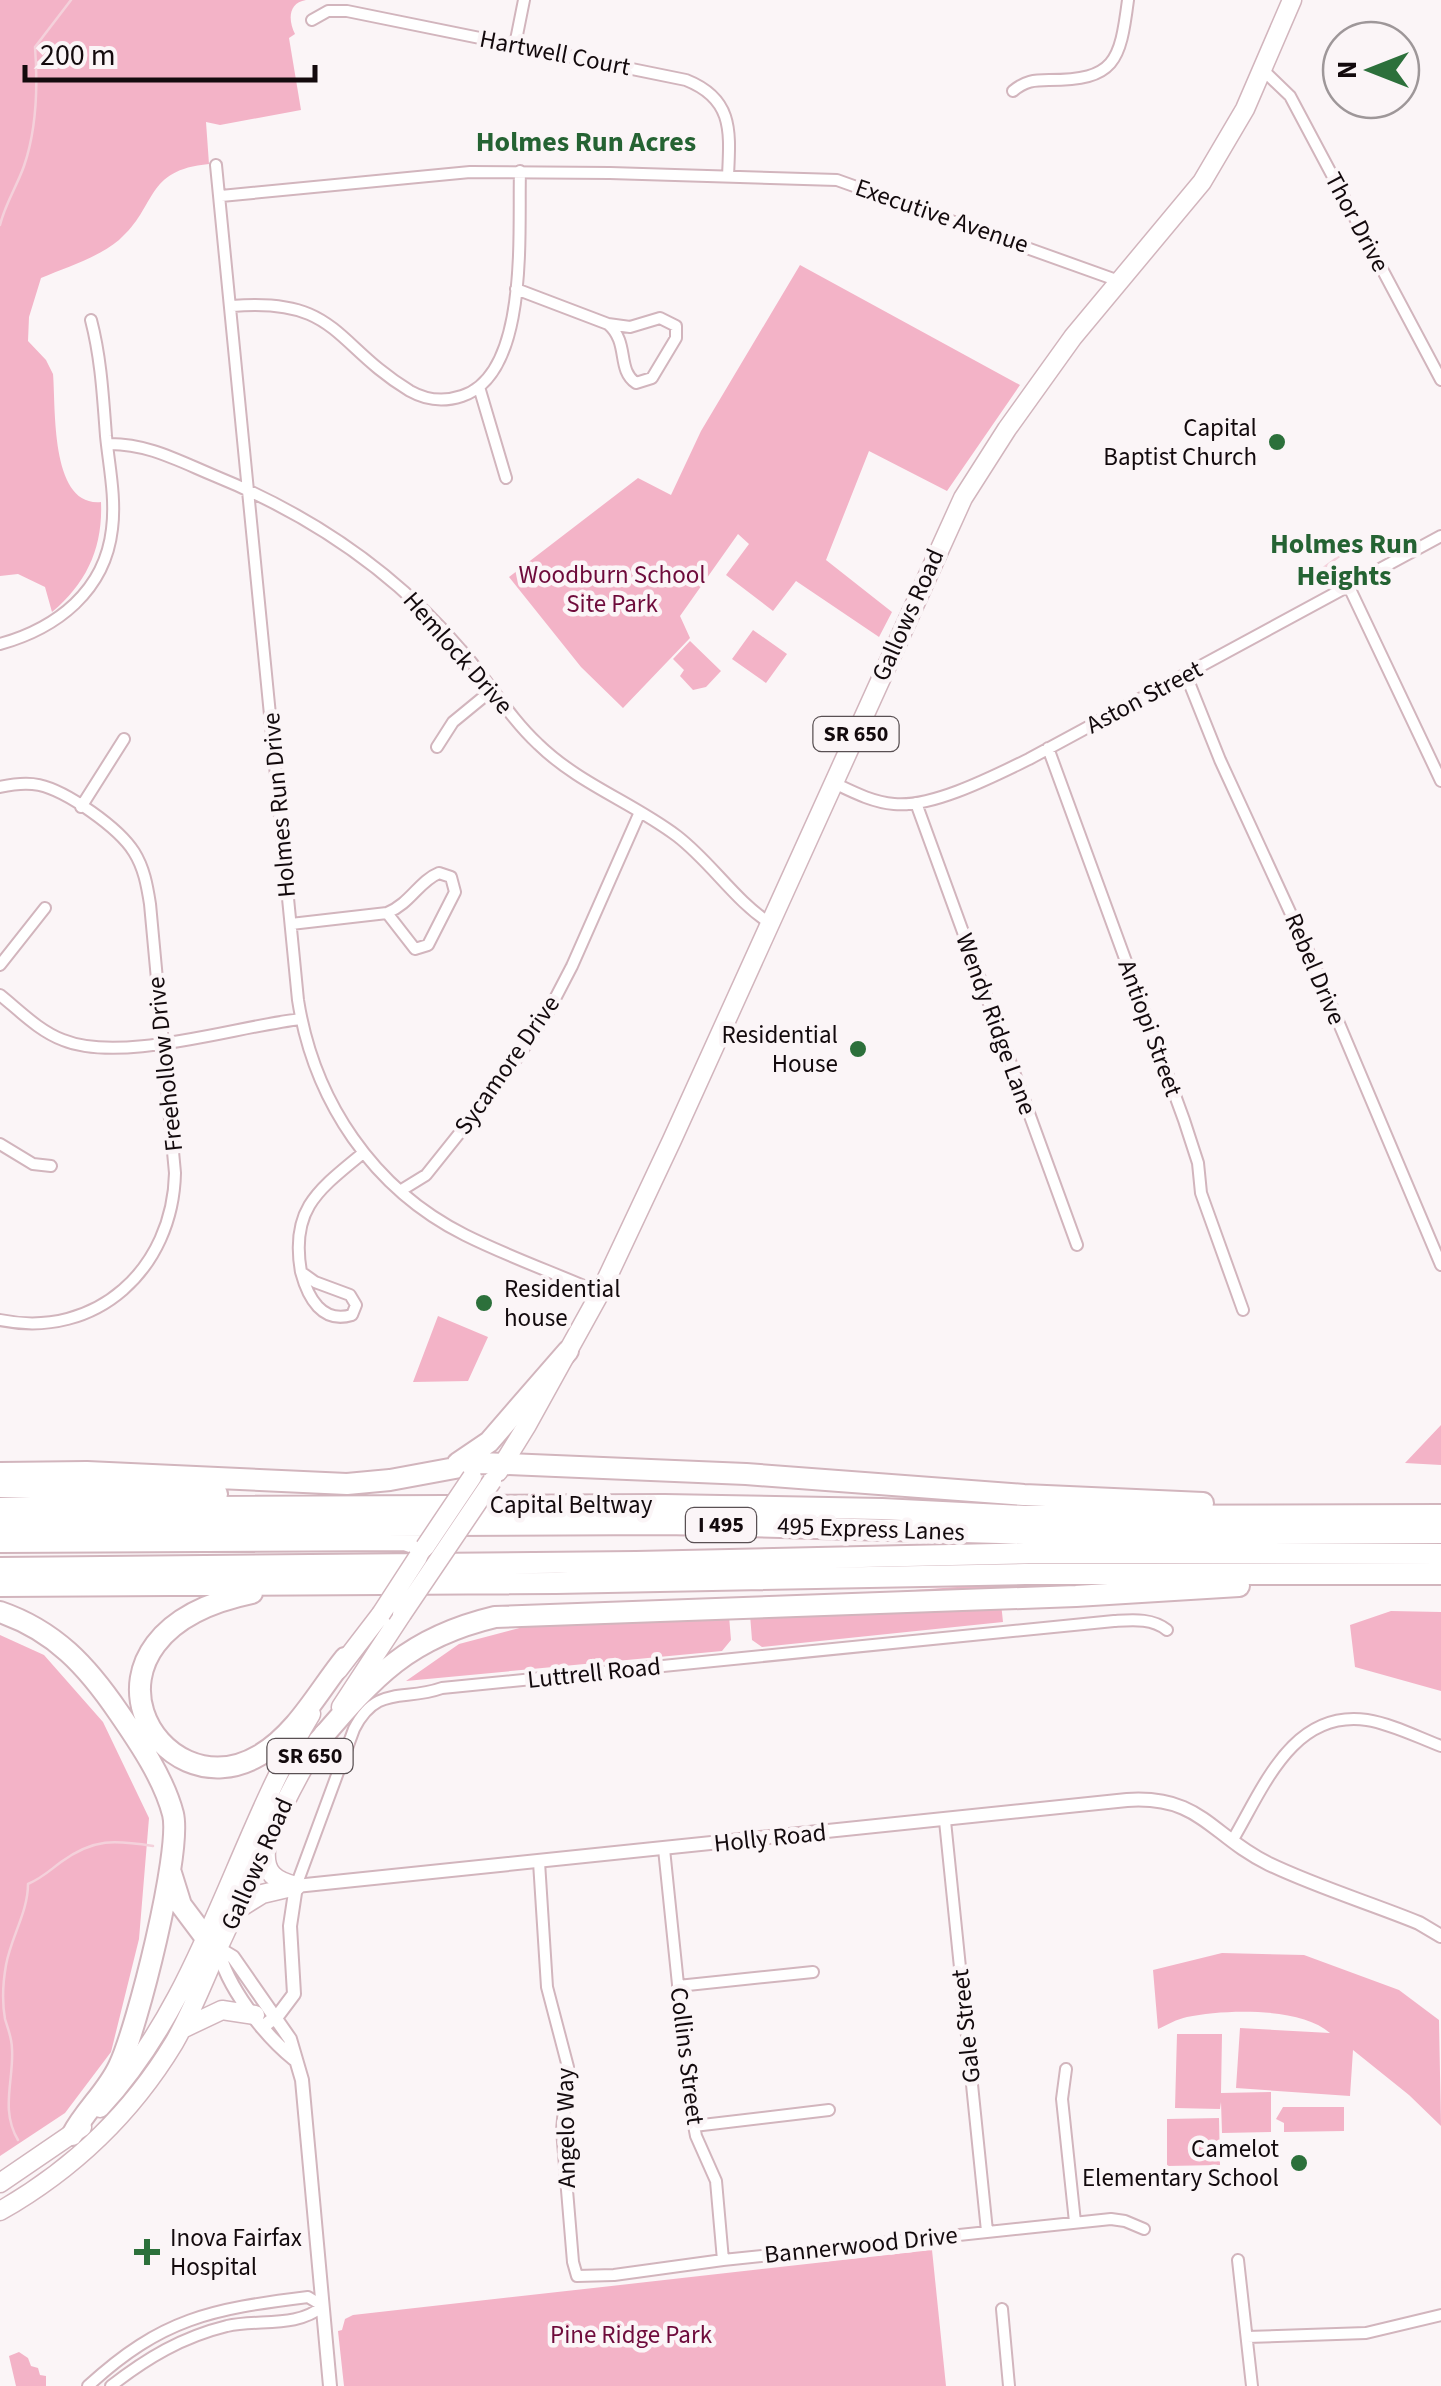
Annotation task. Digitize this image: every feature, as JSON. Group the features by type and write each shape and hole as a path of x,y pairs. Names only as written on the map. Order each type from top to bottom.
{"highway":[{"path":"450,1467 489,1442 568,1351"},
{"path":"0,1473 87,1472 347,1484 390,1480 450,1467 487,1471 746,1474 1335,1515"},
{"path":"0,1487 664,1505"},
{"name":"Capital Beltway","path":"0,1508 664,1505 1025,1516 1441,1515"},
{"name":"495 Express Lanes","path":"0,1527 666,1524 1041,1534 1441,1534"},
{"path":"0,1542 416,1551"},
{"path":"0,1551 416,1551"},
{"name":"495 Express Lanes","path":"0,1568 636,1562 1041,1552 1441,1554"},
{"path":"318,1742 381,1672 409,1650 441,1633 494,1617 1076,1596 1395,1574"},
{"name":"I 495","path":"0,1586 556,1583 853,1575 1441,1574"},
{"path":"292,1585 202,1607 162,1634 147,1656 141,1676 142,1704 153,1733 178,1757 194,1764 220,1768 256,1758 288,1734 345,1658"},
{"path":"0,1612 37,1628 88,1668 124,1719 159,1780 174,1824 170,1872 127,2049 108,2087 72,2135"},
{"path":"170,1872 180,1906 212,1943"}],"main road":[{"name":"Gallows Road","path":"0,2211 51,2179 121,2116 182,2029 274,1784 345,1658 381,1614 416,1551 527,1426 600,1293 963,498 1046,373 1202,182 1224,149 1264,70 1292,0"},
{"name":"Gallows Road","path":"1,2182 72,2135 105,2104 138,2063 237,1909 288,1793 402,1614 416,1551"},
{"path":"268,1839 267,1869 281,1883 296,1886"},
{"path":"237,1909 262,1894 296,1886"},
{"path":"182,2029 222,2010 265,2019"}],"street":[{"path":"515,45 524,0"},
{"path":"1013,91 1032,80 1080,80 1103,70 1118,52 1128,0"},
{"name":"Hartwell Court","path":"312,20 328,11 347,10 686,80 706,90 722,107 729,127 728,176"},
{"name":"Thor Drive","path":"1264,70 1290,96 1441,380"},
{"name":"Holmes Run Drive","path":"216,165 301,1018 325,1091 363,1152 400,1191 464,1234 600,1293"},
{"path":"232,306 274,304 312,314 420,396 458,398 479,387 494,372 502,355 516,289 520,171"},
{"name":"Executive Avenue","path":"221,196 470,172 816,178 854,184 1119,281"},
{"path":"516,289 608,324 630,327 660,318 676,326 676,338 652,378 640,384 628,376 621,338 608,324"},
{"path":"0,644 59,619 87,592 110,545 107,444 99,357 91,320"},
{"path":"479,387 506,478"},
{"name":"Hemlock Drive","path":"107,444 147,447 249,490 324,530 381,570 434,620 533,740 569,771 682,840 741,902 771,924"},
{"name":"Aston Street","path":"834,783 873,800 916,803 1010,768 1441,536"},
{"path":"1348,587 1441,782"},
{"name":"Rebel Drive","path":"1186,675 1441,1265"},
{"path":"437,747 453,722 492,690"},
{"path":"81,807 124,739"},
{"name":"Antiopi Street","path":"1048,748 1184,1120 1198,1163 1202,1192 1243,1310"},
{"name":"Freehollow Drive","path":"0,788 36,784 58,792 126,840 144,870 173,1139 175,1194 156,1251 131,1283 90,1311 52,1322 0,1320"},
{"name":"Wendy Ridge Lane","path":"916,803 1077,1246"},
{"name":"Sycamore Drive","path":"400,1191 426,1176 498,1086 546,1016 640,812"},
{"path":"291,924 387,913 409,901 434,874 447,874 455,883 455,892 424,948 413,948 387,913"},
{"path":"0,965 44,908"},
{"path":"0,995 50,1034 76,1044 103,1048 162,1043 301,1018"},
{"path":"0,1144 33,1164 52,1166"},
{"path":"301,1272 315,1282 350,1295 356,1305 352,1315 338,1317 322,1311 309,1297 301,1272 298,1240 304,1212 323,1185 363,1152"},
{"name":"Luttrell Road","path":"265,2019 294,1994 290,1926 296,1886 354,1729 366,1708 381,1698 571,1674 1114,1620 1145,1620 1167,1630"},
{"path":"1232,1842 1282,1756 1314,1729 1339,1720 1367,1720 1441,1746"},
{"name":"Holly Road","path":"296,1886 1148,1798 1190,1809 1268,1864 1419,1923 1441,1936"},
{"name":"Gale Street","path":"944,1821 987,2231"},
{"name":"Collins Street","path":"664,1849 694,2126 716,2181 723,2260"},
{"name":"Angelo Way","path":"538,1862 547,1987 568,2067 562,2130 577,2276"},
{"path":"212,1943 233,1957 265,2019 290,2039 304,2091 330,2386"},
{"path":"678,1986 813,1972"},
{"path":"1066,2069 1062,2100 1075,2222"},
{"path":"694,2126 829,2110"},
{"name":"Bannerwood Drive","path":"577,2276 614,2276 723,2260 1111,2219 1144,2229"},
{"path":"1238,2260 1252,2386"},
{"path":"88,2386 140,2344 189,2319 308,2297 323,2306"},
{"path":"111,2386 163,2349 194,2336 231,2325 308,2319 323,2306"},
{"path":"1002,2309 1009,2386"},
{"path":"1247,2337 1366,2333 1441,2315"}],"green space":[{"path":"0,0 306,0 293,8 291,23 295,34 289,38 301,110 220,125 206,122 209,164 188,168 162,182 119,240 82,262 41,278 29,317 28,341 53,374 56,431 64,473 72,489 84,499 101,502 99,534 90,563 75,589 52,612 45,587 18,574 0,576"},
{"name":"Woodburn School Site Park","path":"800,265 1020,385 947,491 869,451 826,560 892,612 879,637 796,581 773,611 726,575 749,544 738,534 680,616 690,638 623,708 581,667 509,577 638,478 671,495 701,431"},
{"path":"753,630 787,654 766,683 732,659"},
{"path":"690,641 721,671 706,687 693,690 680,676 684,670 673,659"},
{"path":"438,1316 488,1337 468,1381 413,1382"},
{"path":"1441,1425 1441,1465 1405,1463"},
{"path":"999,1584 1003,1622 762,1647 752,1640 749,1602"},
{"path":"728,1604 731,1640 722,1651 406,1681 459,1644 531,1625"},
{"path":"1391,1611 1441,1612 1441,1691 1355,1667 1350,1625"},
{"path":"0,1635 44,1655 103,1722 149,1818 139,1939 111,2052 65,2113 0,2156"},
{"path":"1222,1953 1304,1955 1399,1990 1439,2020 1441,2126 1353,2050 1350,2096 1236,2088 1240,2028 1330,2033 1301,2018 1262,2012 1221,2012 1183,2018 1158,2029 1153,1970"},
{"path":"1177,2034 1222,2034 1221,2093 1271,2092 1271,2132 1222,2133 1221,2102 1220,2109 1175,2108"},
{"path":"1283,2107 1344,2107 1344,2131 1284,2132 1284,2123 1276,2119"},
{"path":"1219,2118 1220,2165 1167,2166 1167,2119"},
{"name":"Pine Ridge Park","path":"932,2250 946,2386 344,2386 338,2331 345,2319 353,2315"},
{"path":"19,2352 38,2368 40,2375 46,2376 46,2386 16,2386 9,2356"}],"waterway":[{"path":"0,225 32,137 35,47 71,0"},
{"path":"1322,569 1358,537"},
{"path":"18,2140 10,2117 12,2045 3,1992 6,1965 28,1884 73,1854 95,1845 116,1842 153,1846"}],"place":[{"name":"Capital Baptist Church","path":"1277,442"},
{"name":"Residential House","path":"858,1049"},
{"name":"Residential house","path":"484,1303"},
{"name":"Camelot Elementary School","path":"1299,2163"},
{"name":"Inova Fairfax Hospital","path":"147,2252"}],"district":[{"name":"Holmes Run Acres","path":"586,142"},
{"name":"Holmes Run Heights","path":"1344,560"}]}
